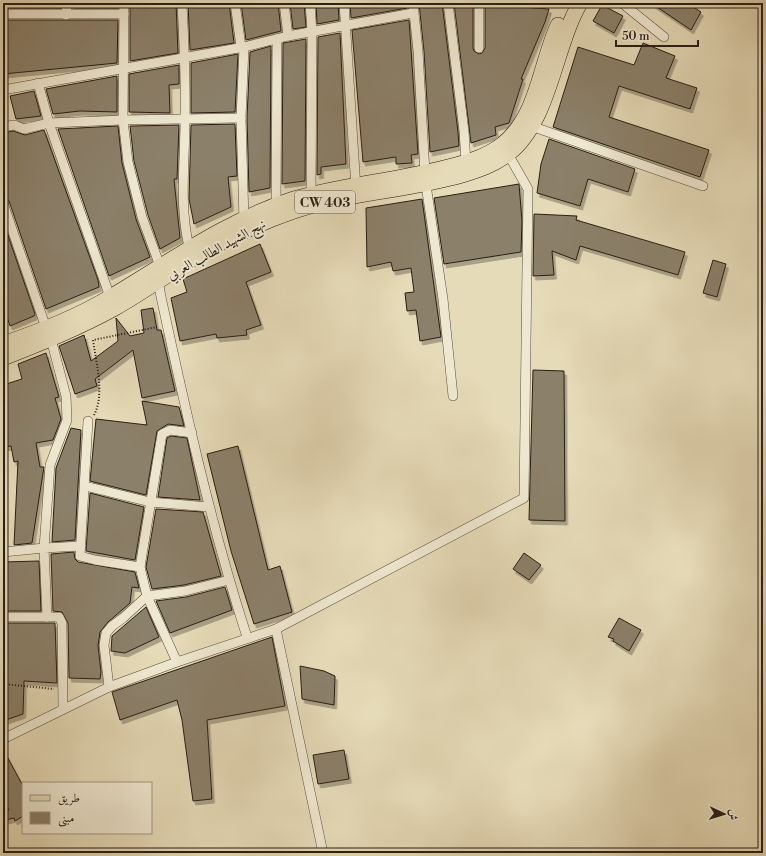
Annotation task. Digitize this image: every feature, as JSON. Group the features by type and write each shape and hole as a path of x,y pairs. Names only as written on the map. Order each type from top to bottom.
{"main road":[{"name":"نهج الشهيد الطالب العربي","path":"3,358 48,334 110,297 203,253 245,224 276,206 311,195 356,191 426,179 491,165 508,154 524,138 531,126 544,99 555,31 570,3"},
{"name":"نهج الشهيد الطالب العربي","path":"426,179 492,151 512,136 549,70 580,3"},
{"name":"نهج الشهيد الطالب العربي","path":"3,344 48,334 113,309 189,247 245,224 335,200 356,191"}],"street":[{"path":"66,15 67,3"},
{"path":"124,3 123,120 128,162 142,217 159,273 167,324 209,507 228,580 247,637"},
{"path":"182,3 185,118 184,222 189,247"},
{"path":"235,3 242,47 241,118 245,224"},
{"path":"284,3 288,36"},
{"path":"310,3 312,33 311,195"},
{"path":"344,3 356,191"},
{"path":"413,3 418,51 426,179 443,299 452,396"},
{"path":"448,3 464,131 466,163"},
{"path":"479,3 479,48"},
{"path":"622,3 664,37"},
{"path":"3,90 242,47 288,36 312,33 346,25 413,13"},
{"path":"3,14 124,14"},
{"path":"276,206 277,39"},
{"path":"38,83 49,123 110,297"},
{"path":"3,127 14,125 24,128 49,123 123,120 241,118"},
{"path":"531,126 703,186"},
{"path":"3,739 63,708 109,687 247,637 276,629 524,498 528,189 508,154"},
{"path":"3,203 48,334 66,396 68,420 50,465 44,548 47,617"},
{"path":"88,421 80,556 95,560 140,566"},
{"path":"176,662 147,596 140,566 162,434 170,430 192,433"},
{"path":"85,486 150,502 209,507"},
{"path":"3,552 81,546"},
{"path":"109,687 104,655 106,633 112,626 124,618 147,596 185,591 228,580"},
{"path":"3,618 59,617 62,623 63,708"},
{"path":"276,629 323,853"}],"path":[{"path":"88,421 97,411 100,383 93,340 167,324"},
{"path":"3,684 63,690"}],"building":[{"path":"3,3 61,3 61,8 3,8"},
{"path":"73,3 118,3 118,8 73,8"},
{"path":"130,3 176,3 178,53 130,61"},
{"path":"188,3 229,3 234,43 190,50"},
{"path":"241,3 278,3 281,31 246,40"},
{"path":"290,3 304,3 306,27 293,29"},
{"path":"316,3 338,3 339,20 317,24"},
{"path":"350,3 407,3 407,8 351,18"},
{"path":"419,3 442,3 458,132 459,146 430,152 424,51"},
{"path":"454,3 473,3 473,48 474,51 479,54 482,53 485,48 485,3 521,3 521,7 549,9 521,79 523,79 509,123 495,127 496,135 471,143"},
{"path":"651,3 687,3 701,12 691,30"},
{"path":"602,5 623,16 614,33 593,21"},
{"path":"3,20 118,20 117,63 3,74"},
{"path":"409,20 418,154 411,155 412,163 396,164 396,157 363,162 352,30"},
{"path":"340,33 346,164 321,167 321,174 317,175 318,37"},
{"path":"306,39 305,181 282,184 283,43"},
{"path":"643,43 675,56 666,78 697,88 690,109 619,86 609,117 709,150 700,177 553,127 578,47 634,65"},
{"path":"271,46 270,188 249,192 247,118 250,52"},
{"path":"238,54 235,112 191,113 191,63"},
{"path":"179,65 179,84 169,85 170,113 129,112 129,74"},
{"path":"117,76 117,112 80,111 53,114 46,89"},
{"path":"34,91 41,116 16,119 10,96"},
{"path":"235,124 237,176 228,177 231,207 194,224 189,199 191,125"},
{"path":"179,125 177,179 174,179 180,238 160,249 148,215 134,161 130,126"},
{"path":"118,126 122,163 136,219 150,257 109,276 58,129"},
{"path":"44,130 98,280 99,287 46,309 9,201 3,197 3,133 13,131 25,135"},
{"path":"549,139 635,169 628,192 588,179 580,206 537,193 541,164"},
{"path":"519,184 522,221 521,252 444,264 434,198"},
{"path":"422,199 441,337 420,341 416,310 407,311 405,293 414,292 411,268 393,271 391,262 367,267 366,208"},
{"path":"534,214 577,216 576,220 685,252 678,275 580,246 576,260 552,251 554,275 533,276"},
{"path":"3,221 35,314 34,316 10,326 3,305"},
{"path":"260,244 271,272 246,282 261,325 246,330 247,335 217,338 216,334 180,341 171,298 187,292 183,279"},
{"path":"713,260 726,264 717,297 703,293"},
{"path":"153,308 157,330 161,330 175,391 142,398 133,350 95,379 97,386 75,394 59,346 84,335 91,361 118,341 116,318 130,336 144,333 141,310"},
{"path":"46,353 59,397 55,398 61,419 53,440 36,443 40,467 44,467 32,543 14,545 18,461 14,462 11,446 3,447 3,385 22,379 18,364"},
{"path":"533,370 564,371 565,521 529,520"},
{"path":"142,401 179,407 184,426 168,424 157,431 146,495 90,481 96,419 147,425"},
{"path":"71,428 81,430 75,540 52,542 56,468"},
{"path":"171,436 187,438 200,500 158,497 167,438"},
{"path":"238,446 268,570 280,566 292,612 254,624 231,551 207,454"},
{"path":"90,493 144,507 135,560 86,551"},
{"path":"156,509 203,512 221,576 184,585 152,589 146,567"},
{"path":"74,552 75,559 78,562 135,572 139,588 132,587 130,603 108,622 100,632 98,646 101,672 100,679 69,678 68,623 62,612 53,611 51,554"},
{"path":"524,553 541,565 529,580 513,569"},
{"path":"39,561 41,611 3,611 3,562"},
{"path":"225,587 232,610 170,633 156,601 186,597"},
{"path":"146,607 159,637 125,653 111,651 112,636"},
{"path":"619,618 641,630 629,651 613,641 614,639 608,637"},
{"path":"3,623 55,623 57,683 24,681 23,714 3,721"},
{"path":"272,637 285,706 207,720 212,799 193,801 182,720 177,700 120,720 112,692"},
{"path":"300,666 324,671 335,676 334,705 302,699"},
{"path":"3,749 22,784 22,817 15,821 14,818 6,820 4,812 9,810 3,800"},
{"path":"344,750 349,779 318,784 313,755"}]}
